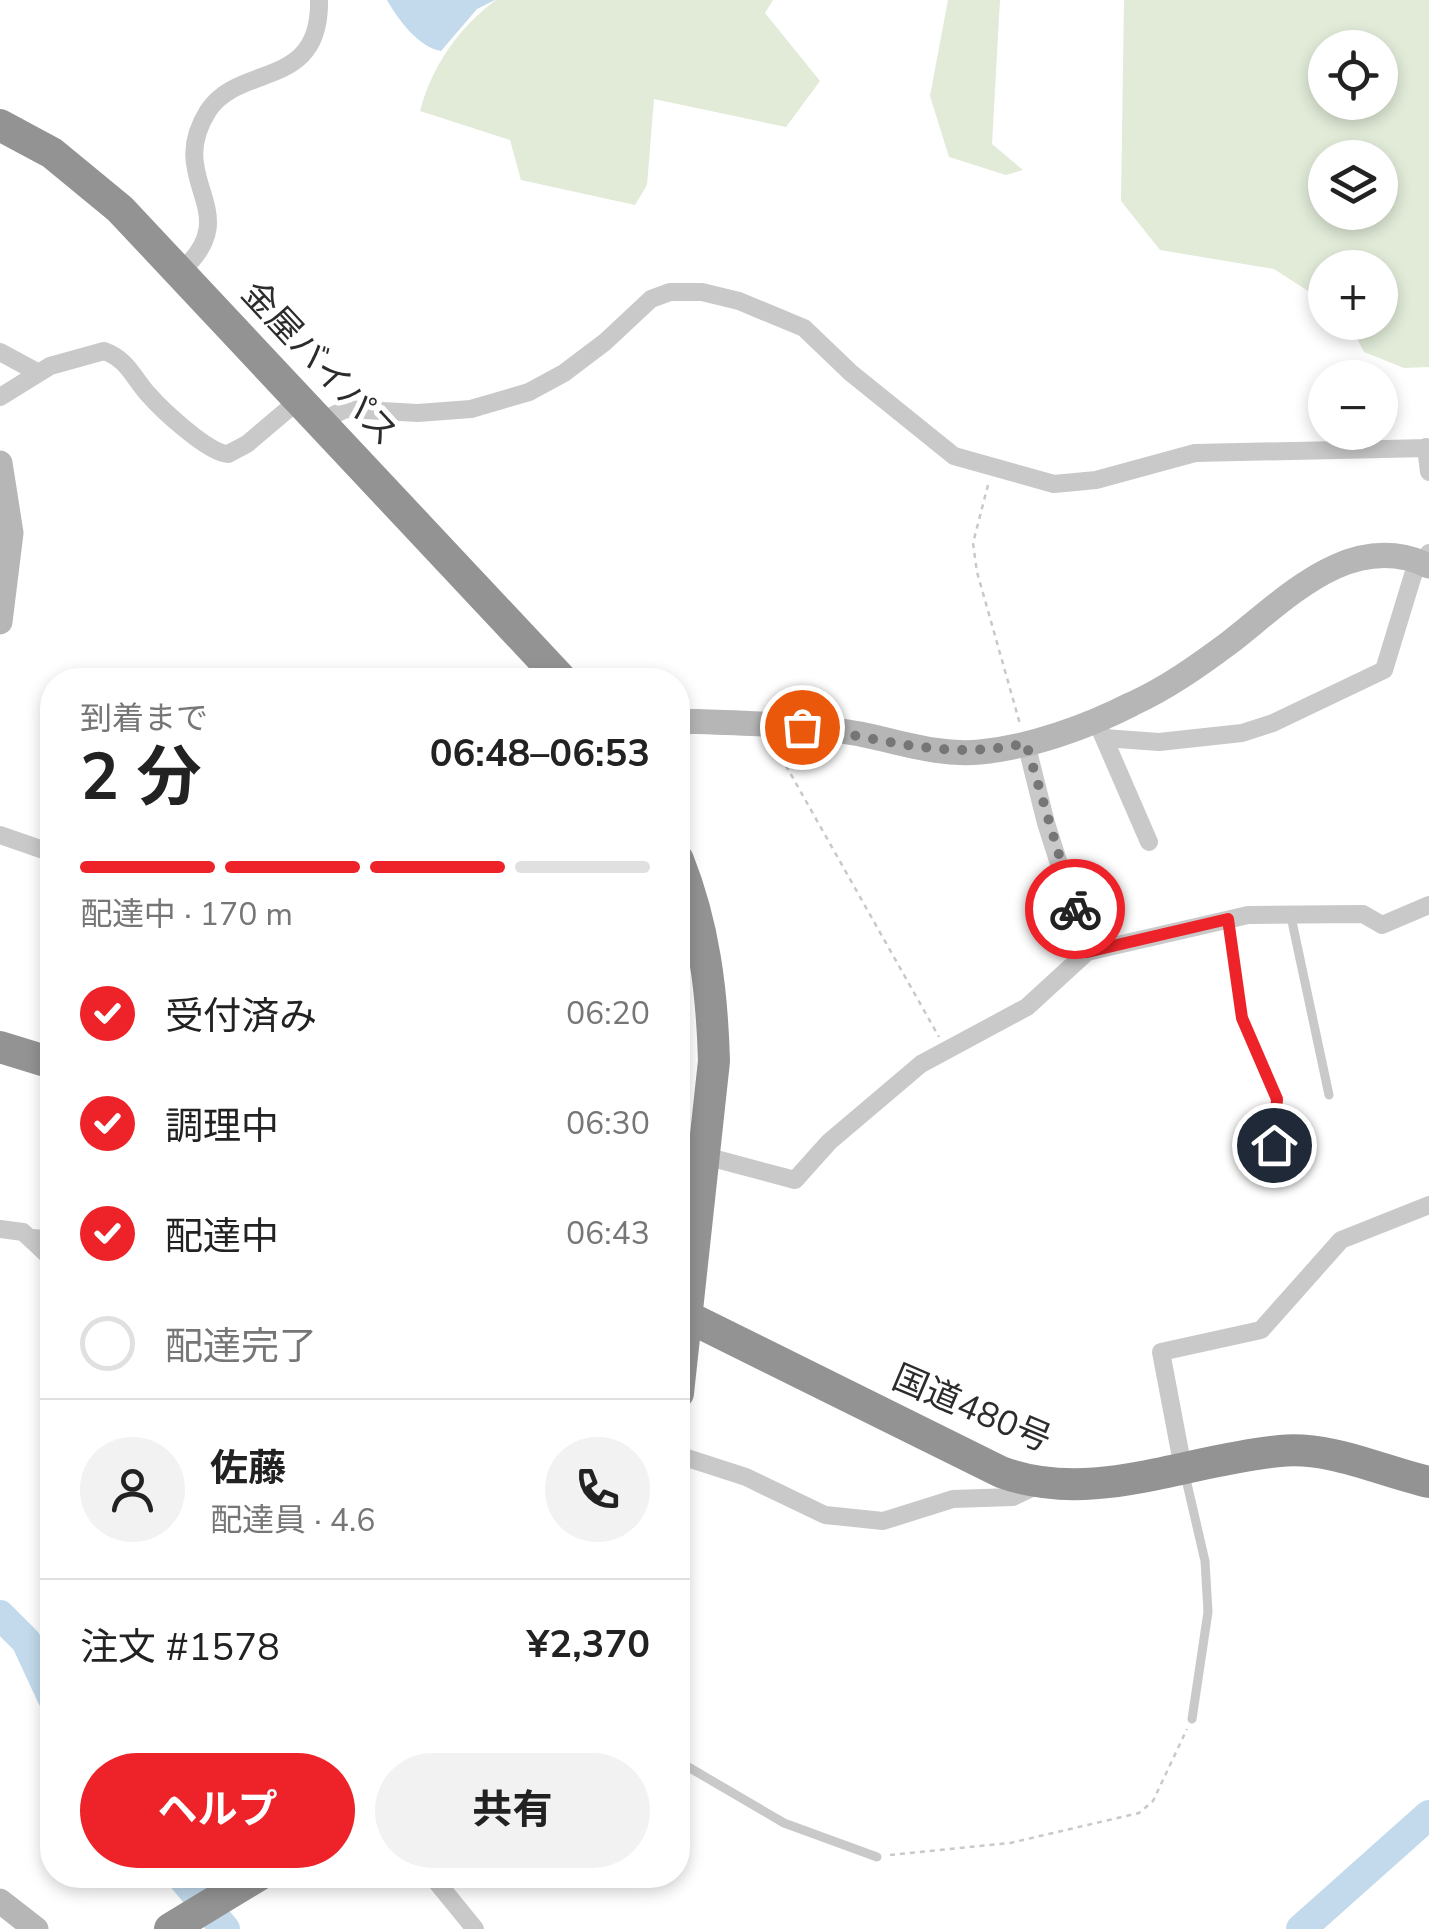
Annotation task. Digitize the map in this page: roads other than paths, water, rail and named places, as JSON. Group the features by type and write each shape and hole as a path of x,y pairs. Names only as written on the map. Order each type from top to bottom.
{"highway":[{"name":"金屋バイパス","path":"0,125 52,153 120,210 551,668"},
{"path":"690,896 703,936 713,1011 714,1061 690,1264"},
{"path":"0,1047 40,1059"},
{"name":"国道480号","path":"690,1318 1002,1472 1040,1484 1083,1486 1283,1450 1346,1457 1429,1482"},
{"path":"170,1929 238,1888"}],"street":[{"path":"180,272 200,251 211,222 195,172 200,126 222,97 268,77 296,59 316,28 319,0"},
{"path":"0,396 37,372 94,351 113,354 130,368 166,412 220,454 311,410 418,414 454,410 529,392 564,373 651,300 670,292 702,292 804,328 851,373 954,456 992,470 1054,484 1096,480 1195,453 1428,448 1429,472"},
{"path":"0,352 37,372"},
{"path":"0,463 11,533 0,622"},
{"path":"690,722 860,734 944,752 978,752 1100,729 1179,679 1322,573 1354,559 1373,556 1426,560 1401,608 1384,670 1322,696 1273,724 1242,733 1159,742 1100,729"},
{"path":"1100,729 1149,842"},
{"path":"1026,743 1087,952"},
{"path":"0,835 40,850"},
{"path":"705,1156 795,1180 847,1126 945,1048 1027,1008 1087,952 1228,919 1290,912 1364,914 1382,925 1429,904"},
{"path":"1183,1468 1161,1352 1261,1330 1341,1240 1429,1205"},
{"path":"0,1229 23,1232 40,1248"},
{"path":"690,1459 746,1478 825,1515 883,1521 953,1499 1014,1497 1040,1484"},
{"path":"442,1888 475,1929"},
{"path":"0,1901 36,1929"}],"lane":[{"path":"1290,912 1329,1096"},
{"path":"1228,919 1242,1018 1277,1099 1274,1145"},
{"path":"23,1232 40,1234"},
{"path":"1183,1468 1205,1561 1208,1612 1192,1719"},
{"path":"690,1769 784,1823 877,1857"}],"water":[{"path":"387,0 495,0 477,9 441,51 417,38"}],"waterway":[{"path":"0,1615 26,1641 40,1671"},
{"path":"1301,1929 1429,1815"},
{"path":"191,1888 225,1929"}]}
